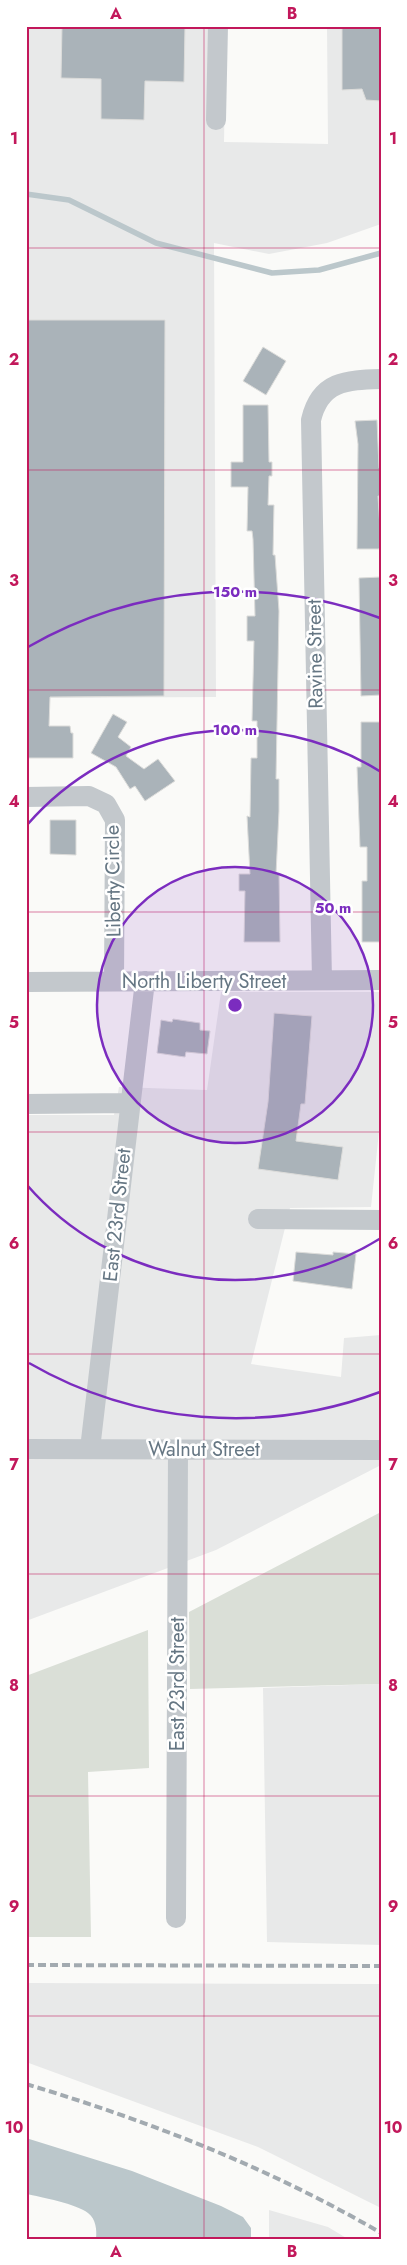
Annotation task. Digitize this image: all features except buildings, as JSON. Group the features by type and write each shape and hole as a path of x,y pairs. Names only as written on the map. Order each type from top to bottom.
{"street":[{"path":"216,120 218,26"},
{"name":"Ravine Street","path":"322,980 311,420 314,405 324,392 338,383 381,379"},
{"name":"Liberty Circle","path":"26,798 89,796 106,804 115,820 114,981"},
{"name":"North Liberty Street","path":"26,982 381,980"},
{"name":"East 23rd Street","path":"90,1449 145,981"},
{"path":"26,1104 130,1103"},
{"path":"258,1219 381,1220"},
{"name":"Walnut Street","path":"26,1449 381,1450"},
{"name":"East 23rd Street","path":"176,1918 178,1450"}],"shaded area":[{"path":"26,26 226,26 224,142 328,144 327,26 381,26 381,224 327,243 269,254 214,243 216,697 26,698"},
{"path":"221,992 381,992 381,1113 371,1207 290,1208 251,1364 341,1377 344,1338 381,1335 381,1465 216,1550 26,1621 26,1115 114,1115 119,1087 207,1090"},
{"path":"381,1512 380,1684 190,1689 189,1612"},
{"path":"148,1630 149,1768 88,1772 91,1937 26,1937 26,1676"},
{"path":"381,1664 381,1945 267,1942 263,1688 380,1684"},
{"path":"26,1983 381,1984 381,2208 258,2147 26,2062"},
{"path":"26,2138 132,2171 221,2206 243,2217 251,2228 251,2239 96,2239 93,2218 88,2213 68,2204 26,2194"},
{"path":"269,2210 328,2227 348,2239 269,2239"}],"waterway":[{"path":"26,194 69,200 156,243 272,273 319,270 381,253"}],"railway":[{"path":"26,1965 381,1966"},
{"path":"26,2084 118,2114 208,2148 339,2209 381,2233"}]}
